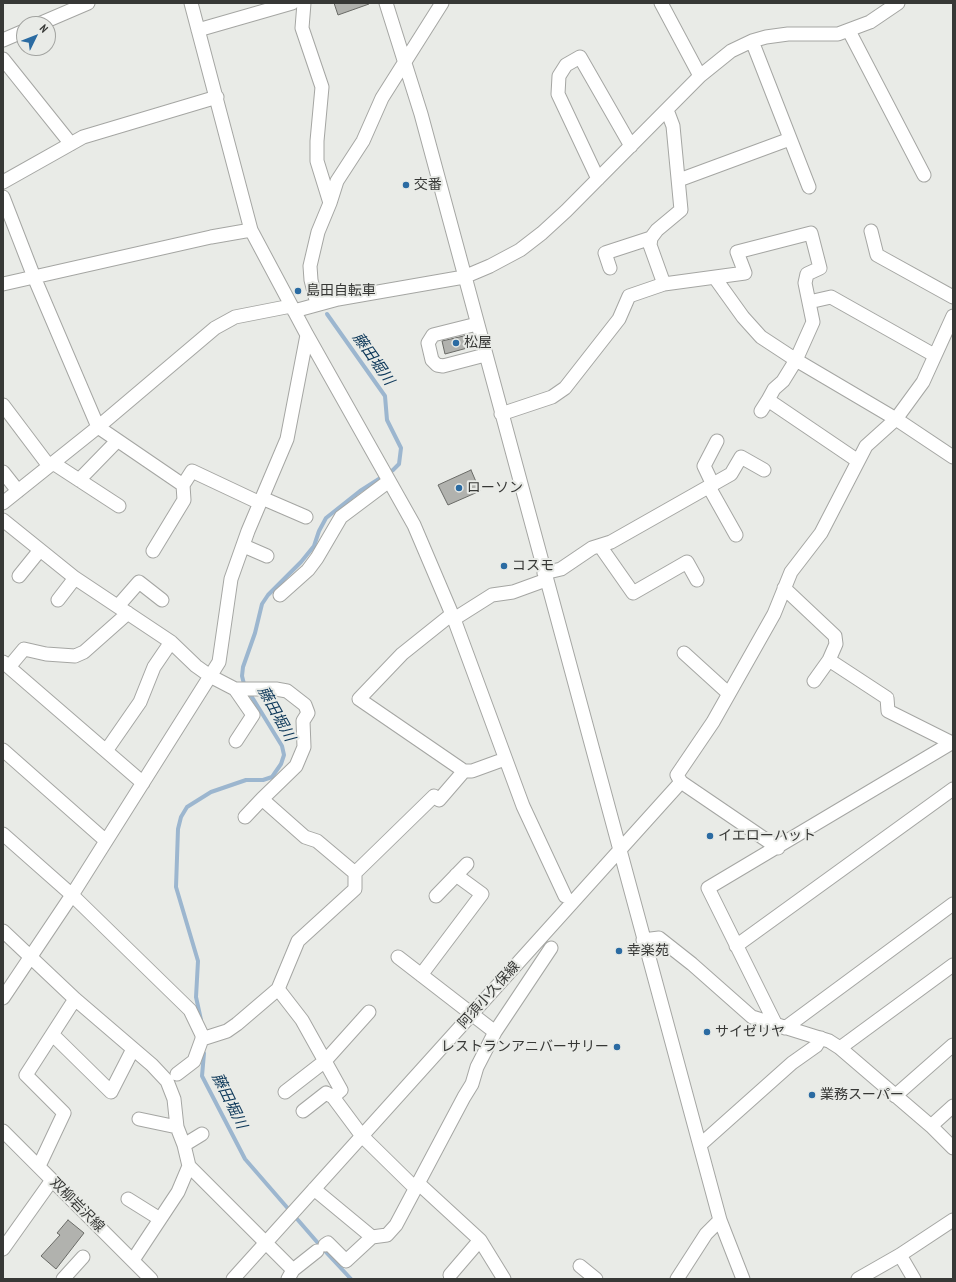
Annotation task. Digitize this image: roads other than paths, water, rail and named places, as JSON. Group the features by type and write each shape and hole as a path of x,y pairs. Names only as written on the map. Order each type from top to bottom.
{"street":[{"path":"56,17 88,3"},
{"path":"191,3 251,230 292,308 414,525 453,617 523,806 566,896"},
{"path":"198,30 292,3"},
{"path":"304,3 302,28 322,87 317,141 317,161 330,202"},
{"path":"386,3 405,60 720,1220 743,1279"},
{"path":"317,304 311,280 310,266 318,232 337,181 363,141 382,98 442,3"},
{"path":"661,3 700,76"},
{"path":"3,503 98,427 215,328 235,317 317,304 464,277 520,250 566,211 700,76 731,51 752,41 788,34 823,35 849,31 870,22 898,3"},
{"path":"849,31 924,175"},
{"path":"3,40 16,34"},
{"path":"752,41 809,187"},
{"path":"598,179 558,94 560,76 566,65 580,57 631,146"},
{"path":"3,59 71,144"},
{"path":"3,182 83,137 217,98"},
{"path":"610,268 605,253 651,238 681,210 673,126 667,110"},
{"path":"679,180 790,140"},
{"path":"3,197 34,276 98,427 183,485"},
{"path":"3,284 204,238 251,230"},
{"path":"871,231 877,255 953,297"},
{"path":"501,414 552,397 565,388 619,319 629,296 664,284 745,274 737,252 811,233 820,268 807,274 805,282 813,322 796,360 783,381 774,389 764,406 858,461"},
{"path":"651,238 650,245 664,284"},
{"path":"715,278 743,317 761,337 796,360 896,419 953,457"},
{"path":"809,302 831,297 934,355"},
{"name":"阿須小久保線","path":"233,1279 620,851 679,778 713,722 728,693 774,614 791,572 820,533 866,446 896,419 923,382 953,316"},
{"path":"477,324 433,335 428,342 432,360 438,365 443,366 485,355"},
{"path":"3,998 72,895 219,662 231,580 287,438 307,335"},
{"path":"3,405 51,465 79,480 119,506"},
{"path":"79,480 117,441"},
{"path":"717,441 704,466 711,486 736,535"},
{"path":"505,759 472,771 464,771 359,699 402,654 453,617 492,596 513,592 545,577 592,548 611,542 731,474 741,457 764,470"},
{"path":"153,551 184,500 183,485 192,471 261,501 306,516"},
{"path":"3,472 18,491"},
{"path":"280,595 308,570 317,558 341,517 387,477"},
{"path":"3,520 75,578 171,642 196,666 210,676 245,689 276,689 287,692 305,705 308,713 303,721 304,747 296,766 246,817"},
{"path":"244,546 267,556"},
{"path":"600,546 633,593 687,562 697,580"},
{"path":"19,576 40,550"},
{"path":"58,600 75,578"},
{"path":"143,783 6,664 24,648 46,654 75,656 84,652 123,610 139,582 162,600"},
{"path":"784,588 834,636 836,644 829,660 814,681"},
{"path":"106,751 140,702 154,667 171,642"},
{"path":"684,653 728,693"},
{"path":"829,660 887,698 888,712 952,743"},
{"path":"236,740 253,715 245,689"},
{"path":"780,1027 736,946 708,888 778,848 952,743"},
{"path":"3,750 106,841"},
{"path":"177,1074 194,1061 206,1037 227,1031 278,988 298,941 355,889 355,873 434,796 439,800 464,771"},
{"path":"679,778 778,848"},
{"path":"736,946 953,789"},
{"path":"262,800 305,837 317,841 355,873"},
{"path":"3,834 72,895 190,1010 202,1035 206,1037"},
{"path":"436,896 467,864"},
{"path":"421,975 482,894 456,875"},
{"path":"780,1027 953,904"},
{"path":"3,931 30,958 167,1081 174,1099 177,1127 184,1145 189,1166 265,1243 290,1275 328,1243 346,1261 372,1237 387,1235 396,1225 416,1185 472,1084 477,1067 495,1032 551,948"},
{"path":"643,940 659,938 692,964 747,1014 780,1027 821,1038 840,1048 931,1126 953,1148"},
{"path":"398,957 495,1032"},
{"path":"840,1048 953,965"},
{"path":"278,988 302,1020 341,1090 333,1097"},
{"path":"39,1166 64,1114 26,1075 76,999"},
{"path":"285,1092 325,1061 369,1012"},
{"path":"52,1035 111,1092 133,1049"},
{"path":"700,1145 792,1062 816,1046 821,1038"},
{"path":"895,1096 953,1045"},
{"path":"303,1111 326,1093 333,1097 362,1136 480,1240 504,1279"},
{"path":"931,1126 953,1106"},
{"path":"139,1120 177,1127"},
{"name":"双柳岩沢線","path":"3,1131 151,1279"},
{"path":"184,1145 202,1134"},
{"path":"133,1260 178,1192 189,1166"},
{"path":"3,1249 52,1180"},
{"path":"314,1189 372,1237"},
{"path":"128,1199 160,1219"},
{"path":"677,1279 706,1234 720,1220"},
{"path":"858,1279 900,1255 953,1220"},
{"path":"450,1275 480,1240"},
{"path":"900,1255 914,1279"},
{"path":"63,1279 83,1257"},
{"path":"580,1266 596,1279"}],"waterway":[{"name":"藤田堀川","path":"201,1020 196,997 198,961 176,887 178,829 181,817 187,807 211,792 246,780 263,780 272,777 281,764 284,755 282,746 244,684 242,676 243,667 255,633 262,604 268,595 301,562 314,546 319,531 326,518 360,491 393,470 399,464 401,448 387,420 385,396 327,314"},
{"name":"藤田堀川","path":"204,1053 202,1076 245,1159 351,1279"}],"place":[{"name":"交番","path":"406,185"},
{"name":"島田自転車","path":"298,291"},
{"name":"松屋","path":"456,343"},
{"name":"ローソン","path":"459,488"},
{"name":"コスモ","path":"504,566"},
{"name":"イエローハット","path":"710,836"},
{"name":"幸楽苑","path":"619,951"},
{"name":"サイゼリヤ","path":"707,1032"},
{"name":"レストランアニバーサリー","path":"617,1047"},
{"name":"業務スーパー","path":"812,1095"}]}
